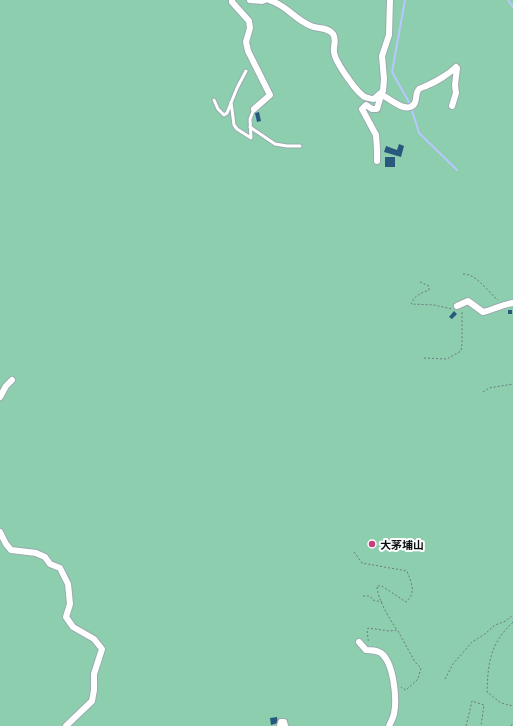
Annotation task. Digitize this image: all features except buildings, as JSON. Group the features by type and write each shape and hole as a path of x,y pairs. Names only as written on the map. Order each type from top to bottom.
{"street":[{"path":"232,0 232,2 249,21 250,28 246,42 248,51 270,95 254,109"},
{"path":"250,0 265,0"},
{"path":"269,0 280,3 303,22 312,27 329,30 334,35 336,44 334,52 340,66 352,84 365,97 374,99 382,93"},
{"path":"377,161 376,135 362,108 366,105 377,109 382,93 384,79 382,56 389,35 390,0"},
{"path":"382,93 403,107 411,106 417,100 420,88 427,86 445,76 456,67 456,94 452,106"},
{"path":"458,305 468,301 483,312 513,303"},
{"path":"0,397 6,386 12,380"},
{"path":"0,532 11,550 36,553 45,557 50,564 60,568 68,584 70,604 66,617 73,627 94,639 102,649 94,674 92,702 66,726"},
{"path":"359,642 366,650 374,649 382,654 386,660 395,692 394,714 390,726"},
{"path":"280,726 281,722 284,722 285,726"}],"lane":[{"path":"214,100 218,109 224,115 227,113 236,88 246,71"},
{"path":"231,102 234,125 251,138 250,119 254,109"},
{"path":"250,127 275,144 300,146"}],"path":[{"path":"463,274 469,274 474,277 505,305"},
{"path":"420,282 429,286 429,290 417,295 411,304 434,305 452,309 458,305 462,319 461,351 447,359 424,358"},
{"path":"483,392 489,388 513,384"},
{"path":"354,552 362,563 407,571 413,588 411,598 406,602 382,586 377,586 377,591 387,615 415,662 421,668 418,679 406,690 393,682"},
{"path":"363,596 370,596 373,600 382,602"},
{"path":"445,679 453,664 472,642 485,634 495,625 506,621 513,615"},
{"path":"513,622 503,632 490,658 488,692 501,703 513,706"},
{"path":"366,650 369,639 367,632 368,628 389,632 397,630"},
{"path":"466,726 472,702 484,705 481,726"}],"green space":[{"path":"0,0 513,0 513,726 0,726"}],"waterway":[{"path":"405,0 392,72 410,104 419,133 457,170"},
{"path":"508,0 513,7"}],"place":[{"name":"大茅埔山","path":"372,544"}]}
